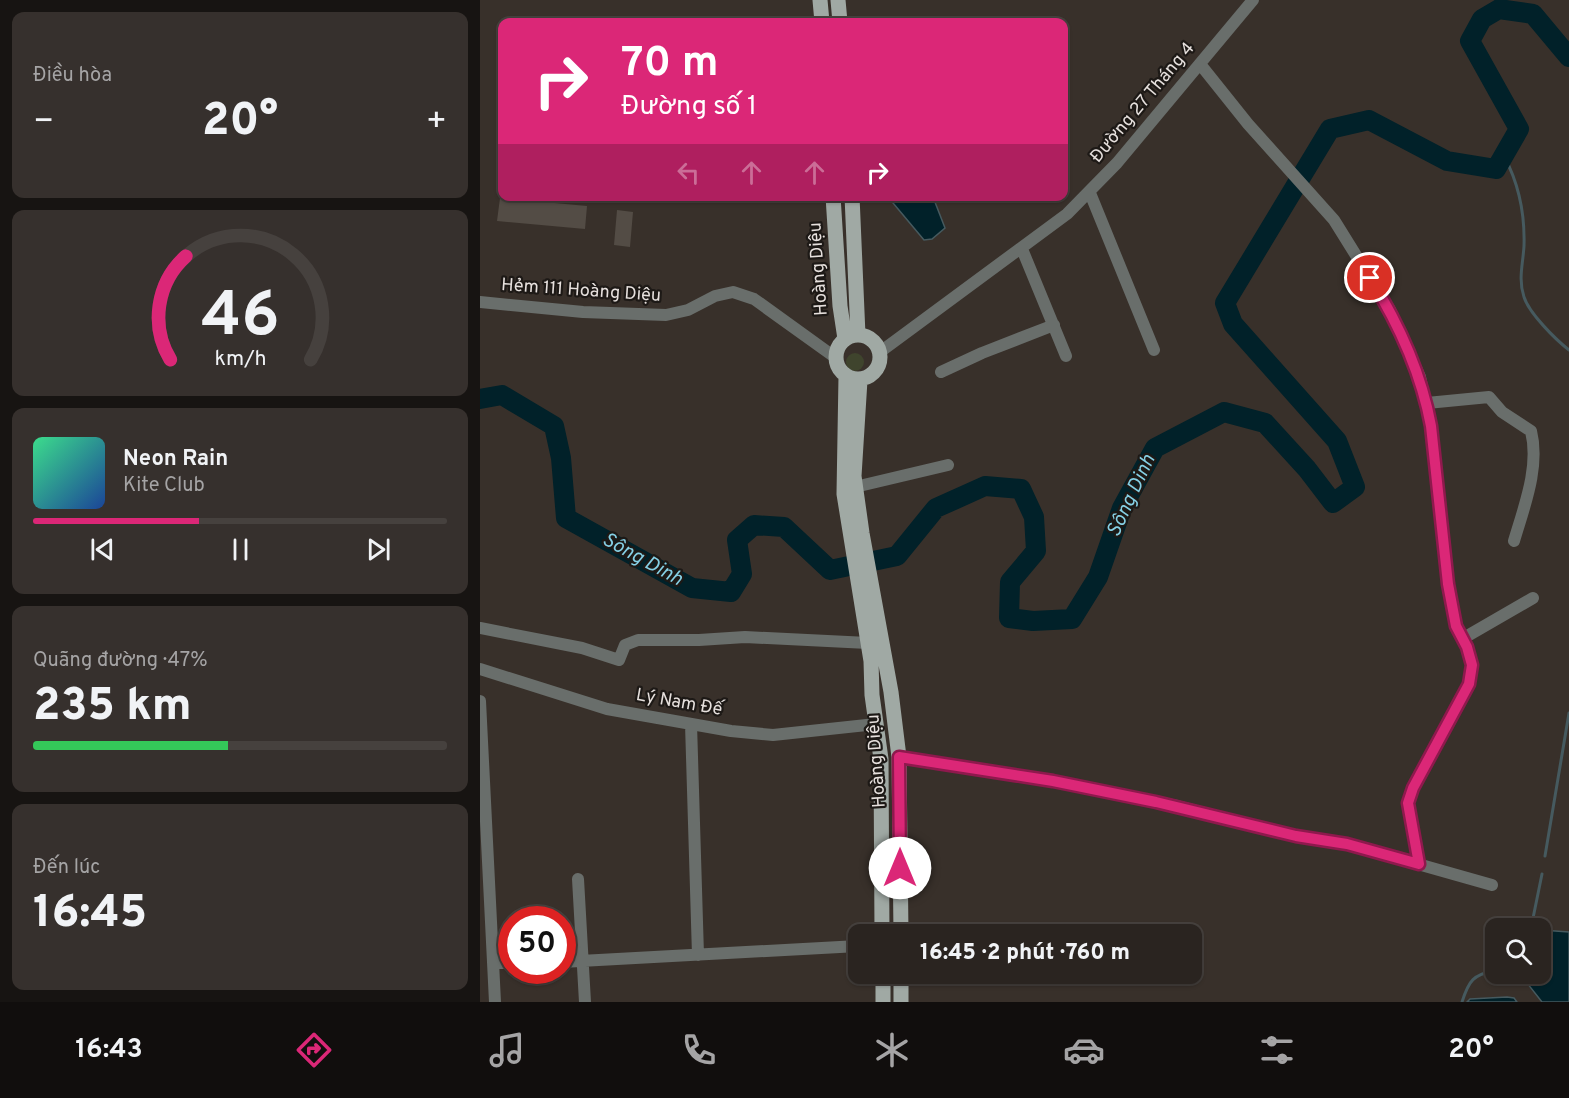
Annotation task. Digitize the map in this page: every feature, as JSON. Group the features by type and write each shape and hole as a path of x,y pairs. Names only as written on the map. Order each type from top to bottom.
{"main road":[{"path":"820,0 822,18"},
{"path":"838,0 840,18"},
{"name":"Hoàng Diệu","path":"833,201 840,306 851,337"},
{"name":"Hoàng Diệu","path":"851,337 852,201"},
{"path":"851,337 872,340 880,352 876,370 866,378 853,378 840,371 836,358 840,344 851,337"},
{"path":"853,378 856,534"},
{"path":"853,378 843,474 872,622"},
{"name":"Hoàng Diệu","path":"872,622 868,643 881,759 882,924"},
{"name":"Hoàng Diệu","path":"872,622 891,692 899,757 901,924"},
{"path":"883,984 883,1002"},
{"path":"901,984 901,1002"}],"street":[{"name":"Đường 27 Tháng 4","path":"880,352 1052,228 1090,193 1117,164 1253,0"},
{"path":"1200,64 1281,162 1334,219 1390,310 1420,377 1431,426 1448,584 1456,626 1467,647 1472,665 1469,684 1413,788 1408,803 1419,864"},
{"path":"1090,193 1154,350"},
{"path":"1022,249 1066,356"},
{"name":"Hẻm 111 Hoàng Diệu","path":"480,302 583,312 666,315 688,310 724,293 733,292 754,299 836,358"},
{"path":"941,372 1054,325"},
{"path":"1427,403 1489,396 1502,412 1531,431 1534,444 1529,490 1514,541"},
{"path":"855,486 948,465"},
{"path":"1462,639 1533,598"},
{"path":"480,628 582,648 618,660 625,645 638,640 745,637 868,643"},
{"name":"Lý Nam Đế","path":"480,669 607,709 731,731 773,735 876,724"},
{"path":"480,701 495,1002"},
{"path":"691,724 698,955"},
{"path":"899,757 1053,781 1166,804 1296,836 1347,844 1492,885"},
{"path":"579,879 585,1002"},
{"path":"576,962 848,947"}],"green space":[{"path":"855,353 861,356 864,362 861,368 855,371 849,368 846,362 849,356"}],"water":[{"path":"891,201 935,201 945,228 932,239 924,240"},
{"path":"1551,931 1569,932 1569,1002 1542,1002 1528,984 1551,984"},
{"path":"1514,998 1517,1002 1467,1002 1470,999"}],"building":[{"path":"500,201 533,201 587,206 585,229 497,221"},
{"path":"617,210 633,212 630,247 614,245"}],"waterway":[{"name":"Sông Dinh","path":"480,399 502,395 554,426 561,458 566,518 692,588 731,592 742,574 737,540 754,525 784,527 830,570 897,556 936,508 985,486 1021,489 1034,517 1036,551 1010,582 1009,618 1033,621 1072,619 1098,577 1122,508 1155,448 1224,412 1265,423 1307,469 1333,503 1355,487 1337,441 1233,324 1225,303 1330,129 1369,120 1447,161 1496,169 1519,129 1470,41 1482,19 1499,9 1533,14 1569,57"},
{"path":"1504,156 1514,177 1522,211 1524,246 1521,278 1524,297 1537,318 1569,350"},
{"path":"1545,856 1569,713"},
{"path":"1533,918 1542,874"},
{"path":"1462,1002 1473,980 1485,973"}],"route":[{"path":"900,868 899,757 1053,781 1177,806 1296,836 1347,844 1419,864 1408,803 1413,788 1469,684 1472,665 1467,647 1456,626 1448,584 1427,403 1420,377 1390,310 1370,278"}]}
